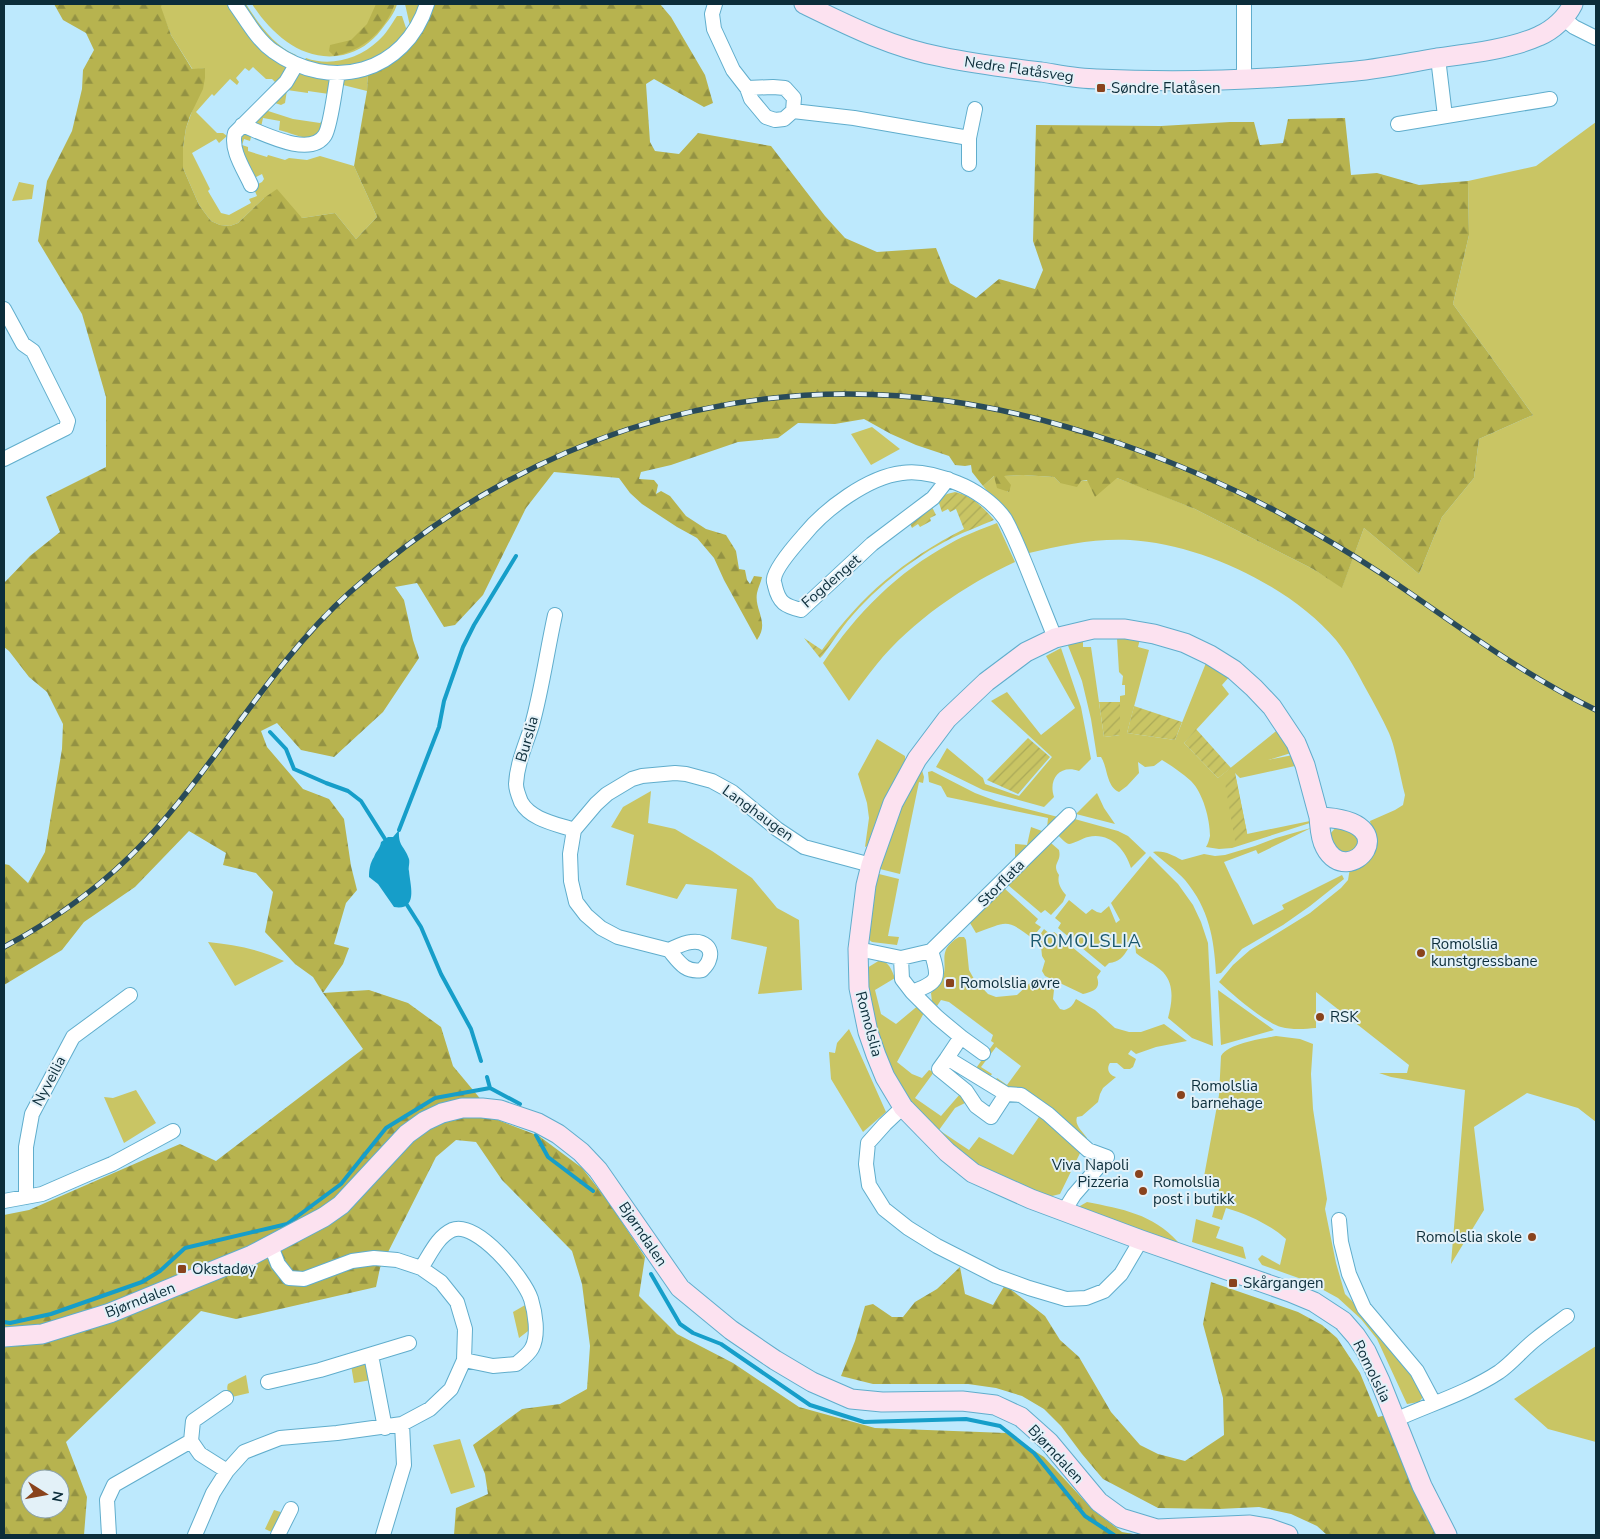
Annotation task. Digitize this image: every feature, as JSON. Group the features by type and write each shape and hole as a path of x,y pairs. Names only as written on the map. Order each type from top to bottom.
{"street":[{"path":"235,4 271,50 296,65 316,72 338,74 367,68 383,61 400,49 413,34 427,4"},
{"path":"715,4 712,14 714,28 733,70 747,88 751,99 766,117 775,120 784,119 793,111 794,98 785,88 747,88"},
{"name":"Nedre Flatåsveg","path":"804,4 860,32 908,49 941,57 1016,69 1104,80 1244,78 1347,72 1481,52 1520,43 1553,28 1568,11"},
{"path":"1244,4 1244,78"},
{"path":"1568,11 1574,27 1596,38"},
{"path":"1438,58 1445,116"},
{"path":"251,185 236,151 233,138 242,125 266,104 286,82 296,65"},
{"path":"242,125 285,142 299,145 317,141 325,135 338,74"},
{"path":"1398,124 1550,99"},
{"path":"969,164 969,138 975,109"},
{"path":"793,111 854,118 969,138"},
{"path":"4,309 23,344 33,352 68,421 66,428 4,459"},
{"name":"Fogdenget","path":"948,479 933,498 872,544 801,610 787,606 777,596 774,578 788,554 829,511 852,494 878,479 902,472 924,473 948,479 973,490 990,503 1004,518 1016,539 1055,638"},
{"name":"Burslia","path":"555,615 542,685 520,762 516,787 522,803 529,813 551,823 574,830"},
{"name":"Romolslia","path":"1319,817 1305,765 1296,744 1272,707 1234,670 1210,655 1184,643 1154,634 1125,629 1093,629 1055,638 1026,652 986,682 947,719 917,759 893,803 871,865 866,885 858,949 859,988 868,1032 885,1078 903,1107 947,1152 973,1173 1023,1196 1290,1292 1314,1302 1343,1321 1366,1351 1422,1486 1447,1535"},
{"name":"Langhaugen","path":"574,830 596,804 623,784 642,776 686,774 712,781 732,792 777,829 804,847 871,865"},
{"name":"Storflata","path":"931,951 1069,815"},
{"path":"574,830 570,854 570,878 576,902 586,915 601,928 618,936 669,950"},
{"path":"858,949 901,958 931,951 936,971 935,979 931,985 912,992"},
{"path":"901,958 902,979 912,992 937,1018 983,1053"},
{"name":"Nyveilia","path":"26,1197 26,1147 32,1114 73,1037 130,995"},
{"path":"961,1037 939,1069 966,1091 976,1106 991,1117 1006,1094"},
{"path":"947,1058 1006,1094 1021,1095 1048,1114 1088,1150 1107,1157 1074,1195 1064,1211"},
{"path":"903,1107 868,1143 866,1164 869,1185 884,1209 908,1228 937,1246 996,1276 1066,1299 1086,1298 1104,1292 1121,1274 1141,1240"},
{"name":"Bjørndalen","path":"4,1338 42,1334 110,1312 252,1255 324,1217 341,1204 407,1134 424,1121 442,1113 462,1108 500,1110 538,1123 558,1134 582,1152 598,1170 680,1288 731,1330 812,1382 850,1399 882,1402 962,1400 995,1405 1021,1417 1049,1442 1099,1502 1121,1518 1157,1529 1250,1525 1268,1528 1288,1535"},
{"path":"4,1201 42,1194 112,1164 172,1131"},
{"path":"1339,1220 1341,1242 1349,1274 1364,1308 1417,1371 1434,1404"},
{"path":"421,1268 440,1238 454,1229 470,1231 492,1246 512,1267 531,1298 537,1324 532,1348 516,1364 493,1366 464,1360"},
{"path":"195,1535 213,1493 227,1471 244,1452 280,1438 385,1428 402,1424 430,1409 451,1388 464,1360 465,1328 457,1302 441,1282 421,1268 397,1260 374,1258 352,1261 304,1280 289,1278 278,1264 270,1246"},
{"path":"1395,1420 1446,1400 1481,1383 1500,1371 1536,1339 1567,1316"},
{"path":"268,1382 320,1370 409,1343"},
{"path":"371,1355 385,1428"},
{"path":"226,1398 193,1421 191,1441 200,1454 227,1471"},
{"path":"383,1535 404,1465 402,1424"},
{"path":"108,1535 107,1500 114,1484 191,1441"},
{"path":"278,1535 292,1509"}],"shaded area":[{"path":"162,4 230,4 288,67 289,72 276,83 272,79 266,79 253,67 249,71 245,68 236,78 239,82 237,85 230,79 214,96 212,94 196,112 217,133 223,133 227,136 219,143 216,139 192,153 210,189 208,191 221,213 229,215 251,203 249,199 257,196 254,189 256,185 264,179 262,174 256,177 253,176 238,150 241,132 252,133 250,141 244,139 242,145 248,147 248,151 285,160 289,158 307,160 320,156 354,166 377,217 356,239 335,213 302,218 264,198 238,223 230,226 220,225 211,221 199,205 183,168 186,128 205,68 193,70 171,35 160,7"},
{"path":"240,4 246,4 267,33 297,57 272,44"},
{"path":"252,4 397,4 388,21 369,43 343,55 329,56 315,55 302,51 290,44 269,26"},
{"path":"405,4 422,4 412,24 404,37 379,57 367,63 341,69 315,67 302,63 306,58 325,62 344,60 362,53 381,38 397,16 402,16 406,28 410,26"},
{"path":"368,72 367,91 343,85 342,81 345,77"},
{"path":"298,73 329,77 329,94 287,90 285,103 281,105 275,103"},
{"path":"265,110 293,119 320,123 322,121 325,122 324,128 313,139 279,130 280,121 263,118 261,127 255,124 254,119"},
{"path":"1596,122 1596,1122 1578,1108 1527,1093 1474,1127 1484,1210 1451,1264 1465,1090 1391,1077 1379,1073 1407,1073 1409,1065 1316,992 1316,1028 1290,1029 1266,1020 1219,982 1233,965 1250,950 1310,913 1341,888 1348,880 1350,868 1374,839 1370,821 1403,805 1405,795 1389,733 1352,664 1336,640 1317,620 1294,602 1242,571 1214,559 1157,543 1130,540 1079,543 1029,553 1020,534 983,486 994,476 1008,492 1010,485 1003,476 1054,477 1060,483 1117,478 1195,509 1313,569 1342,587 1364,528 1419,574 1442,517 1474,478 1479,439 1533,415 1453,304 1469,235 1468,181 1536,166"},
{"path":"19,182 34,185 32,199 12,201"},
{"path":"872,427 900,449 871,465 851,434"},
{"path":"955,492 967,496 977,503 994,520 957,535 937,546 893,577 854,614 820,658 804,638 822,650 853,612 885,580 921,554 964,529 956,509 950,512 948,509 942,512 938,500 947,494"},
{"path":"931,505 936,515 930,518 931,521 920,527 918,524 912,528 909,521"},
{"path":"997,523 1015,562 959,593 906,633 873,669 849,701 823,663 850,627 880,595 913,567 956,540"},
{"path":"1117,638 1140,639 1138,647 1149,650 1127,733 1175,740 1206,663 1230,676 1222,685 1229,694 1184,743 1218,778 1280,728 1291,753 1268,760 1293,755 1295,766 1240,778 1235,773 1247,834 1310,821 1310,823 1232,848 1206,847 1210,836 1210,829 1199,792 1191,781 1166,762 1162,760 1154,766 1145,767 1138,762 1139,773 1119,792 1115,789 1109,781 1101,757 1097,757 1082,681 1067,643 1083,640 1083,647 1091,647 1104,737 1120,735 1120,696 1125,695 1125,685 1122,685 1123,676 1119,672"},
{"path":"1061,648 1081,707 1091,759 1079,771 1066,770 1061,771 1057,775 1053,784 1054,797 1044,807 983,790 936,767 947,748 983,778 985,784 1019,796 1052,757 991,701 1007,692 1041,735 1075,708 1046,656"},
{"path":"1099,702 1120,702 1120,735 1104,737"},
{"path":"1134,706 1182,722 1175,740 1127,733"},
{"path":"1196,729 1231,768 1218,778 1184,743"},
{"path":"1028,738 1050,757 1018,794 987,780"},
{"path":"877,739 905,756 905,761 879,813 865,847 869,818 867,803 858,774"},
{"path":"921,767 924,777 923,783 919,782 900,874 876,868 890,823"},
{"path":"932,771 975,793 996,801 1058,817 1047,828 1048,818 947,797 941,786 929,782 928,772"},
{"path":"1235,773 1248,838 1235,841 1225,783"},
{"path":"651,791 648,823 675,829 712,851 752,878 777,908 799,920 802,990 758,994 767,947 731,939 737,889 686,884 677,899 626,885 634,835 611,827 623,807"},
{"path":"1097,793 1104,808 1115,824 1076,814"},
{"path":"1071,818 1118,831 1128,836 1146,853 1131,868 1121,849 1103,837 1088,837 1069,844 1057,834"},
{"path":"1348,825 1360,841 1351,854 1336,853 1330,834 1337,826"},
{"path":"1031,827 1042,831 1044,834 1015,863 1015,844 1027,845"},
{"path":"1311,828 1258,854 1256,850 1224,862 1253,925 1284,909 1282,905 1342,875 1344,879 1283,925 1242,949 1221,973 1216,974 1212,936 1200,902 1185,880 1153,852 1164,852 1182,860 1204,854 1225,855"},
{"path":"1051,843 1059,850 1060,854 1056,868 1060,886 1066,895 1063,902 1051,915 1045,910 1041,913 1008,885 1047,844"},
{"path":"1150,856 1178,884 1193,905 1208,943 1213,1046 1192,1038 1168,1018 1172,994 1167,977 1160,969 1136,953 1135,943 1127,942 1128,949 1122,957 1105,967 1058,928 1061,923 1055,918 1069,900 1086,914 1092,909 1101,913 1109,906 1116,923 1120,920 1111,903"},
{"path":"875,873 899,879 888,936 899,937 897,945 872,942 868,939"},
{"path":"1004,888 1038,919 1035,923 1041,927 1032,938 1016,927 1005,924 976,933 970,923 970,920"},
{"path":"1044,929 1051,935 1054,932 1101,971 1097,977 1098,984 1096,989 1083,994 1045,976 1042,971 1045,961 1042,956 1041,946 1035,942"},
{"path":"959,937 964,937 966,940 969,970 974,979 988,994 996,997 1017,995 1031,982 1037,981 1054,990 1053,999 1060,1009 1064,1010 1073,1005 1076,999 1095,1010 1115,1028 1129,1032 1141,1032 1164,1024 1187,1041 1156,1047 1136,1054 1131,1050 1128,1054 1136,1059 1133,1067 1130,1069 1124,1069 1117,1063 1110,1063 1108,1067 1109,1072 1116,1077 1103,1088 1098,1102 1082,1116 1077,1117 1076,1120 1087,1138 1086,1144 994,1082 997,1078 1007,1085 1021,1066 996,1047 981,1067 992,1074 988,1079 974,1071 994,1043 991,1041 993,1035 949,1002 941,1000 937,1006 932,1002 931,993 944,975 944,958 947,948 951,942"},
{"path":"208,942 247,948 284,961 235,986"},
{"path":"880,960 888,965 895,978 875,990 881,1014 896,1024 920,1004 925,1011 897,1062 912,1074 922,1078 929,1070 934,1072 915,1098 941,1116 960,1094 967,1102 955,1108 939,1130 969,1150 979,1137 1013,1155 1041,1114 1083,1147 1060,1194 1044,1198 965,1160 906,1101 882,1053 866,977 867,968"},
{"path":"1218,990 1274,1030 1221,1045"},
{"path":"849,1029 886,1112 863,1132 831,1079 829,1052 835,1053 837,1043"},
{"path":"1276,1036 1300,1039 1313,1044 1311,1074 1313,1109 1327,1199 1325,1209 1336,1263 1345,1294 1362,1311 1424,1390 1423,1397 1419,1402 1407,1404 1377,1339 1361,1319 1338,1298 1307,1281 1262,1265 1258,1259 1262,1255 1280,1265 1286,1239 1258,1220 1226,1208 1222,1220 1212,1217 1220,1186 1203,1182 1219,1095 1221,1056 1238,1045"},
{"path":"136,1090 156,1123 124,1143 104,1097 113,1098"},
{"path":"1087,1202 1125,1210 1147,1219 1168,1233 1178,1242 1177,1245 1081,1210 1080,1206"},
{"path":"1196,1219 1220,1227 1216,1238 1243,1247 1246,1259 1192,1242"},
{"path":"527,1304 532,1328 519,1338 513,1312"},
{"path":"1596,1346 1596,1442 1548,1429 1514,1399"},
{"path":"368,1359 371,1380 354,1383 351,1365"},
{"path":"246,1375 249,1393 232,1397 227,1388 228,1384"},
{"path":"460,1439 475,1487 451,1494 433,1445"},
{"path":"274,1510 284,1513 276,1534 265,1529"}],"green space":[{"path":"54,4 162,4 161,7 171,35 192,69 205,68 203,89 186,128 183,168 199,205 211,221 220,225 230,226 238,223 264,198 277,189 302,218 335,213 356,239 377,217 354,166 367,91 368,72 386,64 432,4 660,4 671,17 705,75 713,103 704,107 654,79 646,84 650,142 655,151 679,154 698,133 771,146 825,216 845,238 877,252 936,248 950,283 976,298 999,279 1035,289 1043,270 1033,241 1036,125 1161,126 1254,122 1260,145 1283,143 1288,119 1345,118 1351,175 1377,173 1419,185 1468,181 1469,235 1453,304 1533,415 1479,439 1474,478 1442,517 1419,574 1364,528 1342,588 1313,569 1195,509 1117,478 1095,497 1087,480 1081,481 1077,487 1060,483 1054,477 1004,476 1011,485 1009,492 997,488 994,476 983,486 972,472 971,465 955,465 949,456 916,445 864,419 835,424 798,423 778,438 738,442 671,465 641,472 639,479 654,480 658,485 656,494 661,491 670,496 686,516 706,529 726,535 736,551 739,569 745,570 750,584 754,576 762,577 757,591 757,599 762,627 761,634 757,640 714,558 697,538 642,504 630,493 619,478 554,472 526,508 483,595 455,625 444,627 417,583 395,587 404,600 419,658 383,712 334,757 301,750 277,723 261,731 267,747 303,789 329,799 344,819 351,866 357,890 346,903 334,944 349,948 343,964 323,993 313,977 295,964 265,932 273,892 256,873 223,865 226,853 189,831 135,887 84,922 62,950 4,985 4,864 9,865 28,883 45,852 62,749 63,724 47,692 29,677 4,647 4,583 30,556 60,532 46,497 106,467 106,397 82,314 38,241 47,181 72,131 82,89 83,70 94,50 86,33 63,20"},
{"path":"376,4 394,4 390,15 378,32 354,50 334,56 329,51 330,45 351,40 367,24"},
{"path":"369,990 408,1003 441,1027 453,1066 498,1120 539,1136 582,1168 608,1201 645,1257 639,1296 677,1334 733,1363 799,1407 875,1428 1006,1433 1044,1457 1093,1510 1122,1532 1139,1535 454,1535 456,1508 488,1494 485,1474 473,1445 522,1409 560,1404 587,1389 590,1346 582,1284 572,1251 502,1180 476,1142 456,1140 436,1157 380,1268 376,1287 236,1319 201,1311 66,1442 87,1497 84,1535 4,1535 4,1215 29,1210 180,1144 216,1161 363,1049 323,993"},
{"path":"960,1267 965,1294 993,1305 1005,1285 1045,1316 1060,1340 1079,1357 1111,1412 1140,1445 1158,1454 1185,1461 1224,1435 1223,1398 1203,1324 1211,1282 1298,1312 1322,1325 1337,1338 1360,1373 1378,1417 1387,1415 1438,1535 1327,1535 1317,1526 1291,1514 1259,1507 1219,1509 1158,1508 1103,1479 1061,1426 1044,1409 1022,1396 996,1388 968,1384 873,1384 841,1376 855,1341 865,1306 873,1304 892,1317 903,1317 915,1302 937,1289"}],"water":[{"path":"399,830 401,843 409,859 411,896 407,905 394,907 378,884 369,877 371,864 381,842 388,837 393,837"}],"waterway":[{"path":"399,830 439,727 444,701 463,647 474,625 516,556"},
{"path":"270,732 286,749 294,769 348,791 361,801 385,839"},
{"path":"407,905 421,927 441,974 471,1029 481,1061"},
{"path":"487,1077 490,1088"},
{"path":"4,1322 10,1323 51,1314 142,1282 160,1271 185,1248 287,1224 341,1184 386,1128 435,1098 490,1088 520,1104"},
{"path":"536,1135 548,1157 593,1191"},
{"path":"651,1274 680,1324 693,1333 721,1344 810,1405 864,1422 966,1419 1000,1426 1034,1453 1085,1516 1114,1535"}],"railway":[{"path":"4,947 42,925 79,900 130,856 172,810 269,682 320,621 349,593 413,541 482,496 553,459 627,430 704,409 783,397 865,394 970,404 1079,430 1163,460 1245,495 1322,537 1382,574 1513,663 1596,710"}],"place":[{"name":"Søndre Flatåsen","path":"1101,88"},
{"name":"Romolslia kunstgressbane","path":"1421,953"},
{"name":"Romolslia øvre","path":"950,983"},
{"name":"RSK","path":"1320,1017"},
{"name":"Romolslia barnehage","path":"1181,1095"},
{"name":"Viva Napoli Pizzeria","path":"1139,1174"},
{"name":"Romolslia post i butikk","path":"1143,1191"},
{"name":"Romolslia skole","path":"1532,1237"},
{"name":"Okstadøy","path":"182,1269"},
{"name":"Skårgangen","path":"1233,1283"}],"district":[{"name":"ROMOLSLIA","path":"1086,941"}]}
